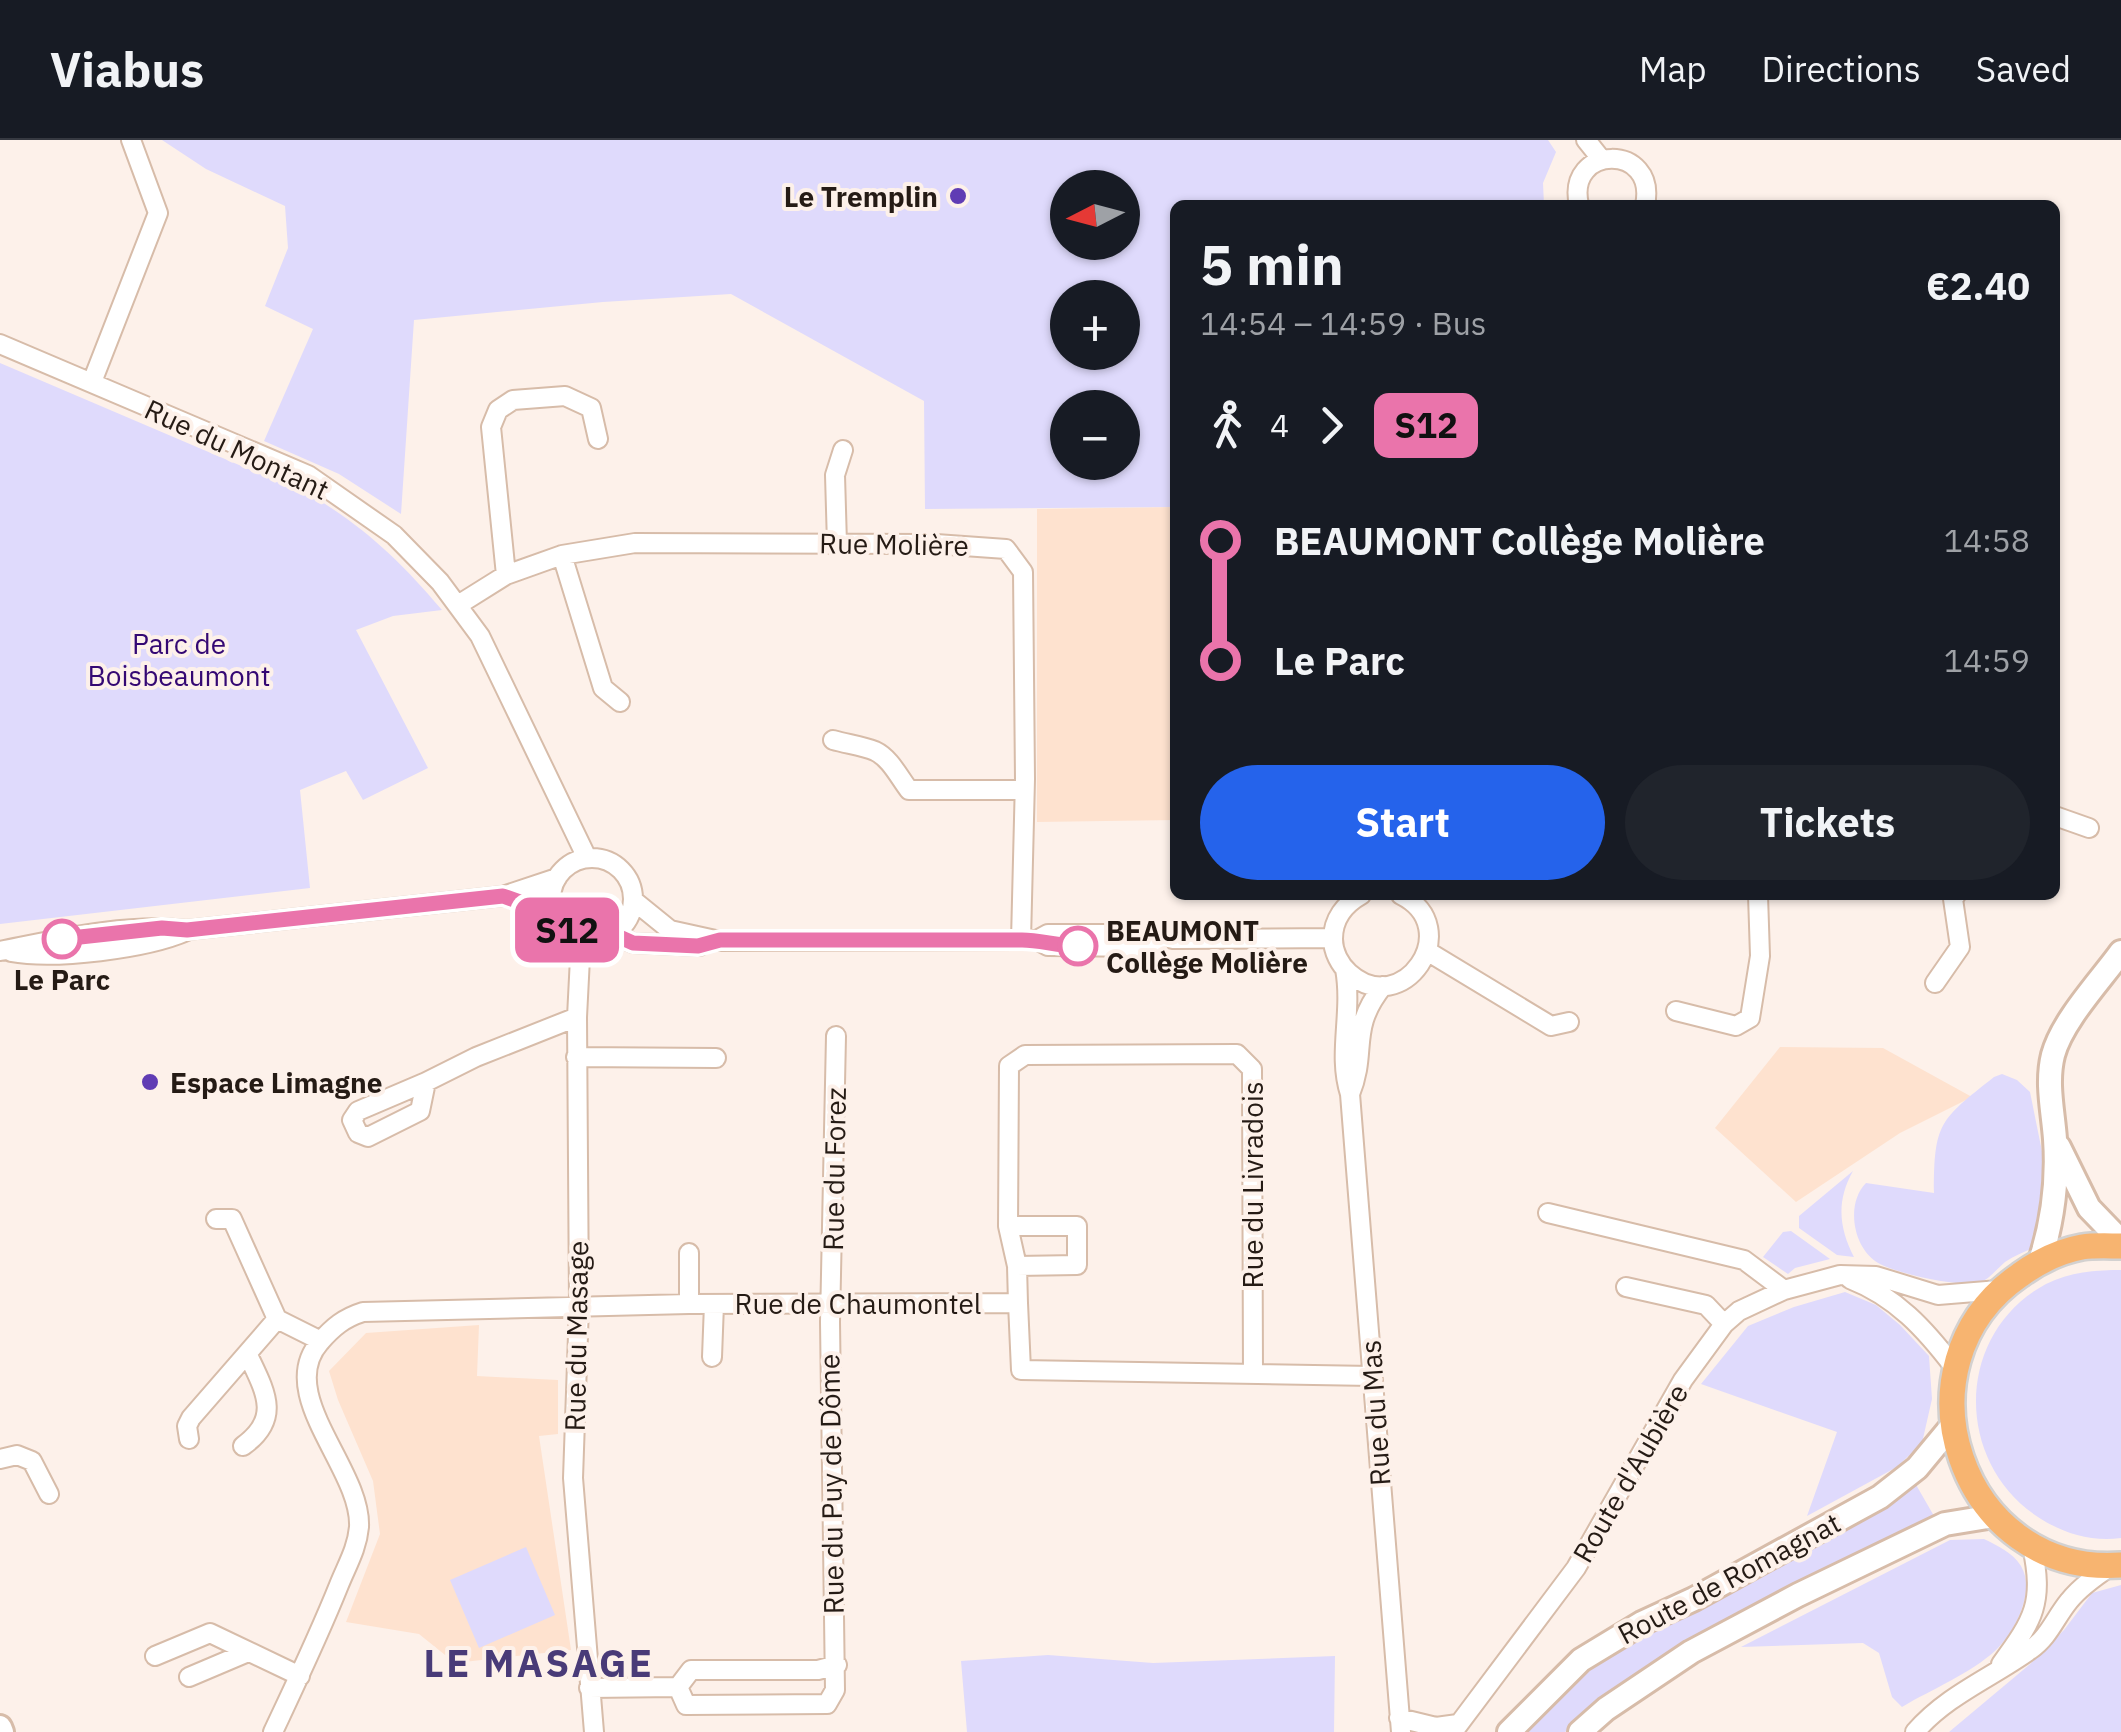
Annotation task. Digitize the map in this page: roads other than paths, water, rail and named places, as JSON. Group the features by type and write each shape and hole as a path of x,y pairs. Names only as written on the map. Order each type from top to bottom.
{"main road":[{"path":"2040,1261 2056,1198 2050,1105 2054,1051 2066,1027 2121,952"},
{"path":"2055,1139 2089,1208 2121,1243"},
{"path":"2116,1566 2057,1557 2032,1546 1994,1516 1966,1475 1951,1428 1954,1366 1971,1325 1999,1290 2040,1261 2082,1247 2121,1243"},
{"name":"Route de Romagnat","path":"1509,1732 1581,1660 1642,1622 1694,1599 1880,1497 1916,1468 1951,1428"},
{"name":"Route de Romagnat","path":"1580,1732 1606,1709 1691,1652 1798,1594 1945,1524 1994,1516"}],"street":[{"path":"92,382 158,214 131,140"},
{"path":"1586,140 1602,160"},
{"path":"1578,200 1579,180 1592,164 1612,158 1633,165 1646,184 1645,200"},
{"name":"Rue du Montant","path":"0,344 308,475 394,535 440,582 480,636 588,858"},
{"path":"506,575 492,427 498,410 513,400 565,396 592,408 598,439"},
{"path":"837,544 836,475 843,450"},
{"name":"Rue Molière","path":"458,605 506,575 562,555 635,542 1006,548 1022,572 1029,940"},
{"path":"562,555 603,688 620,702"},
{"path":"834,740 872,749 884,757 909,790 1024,790"},
{"path":"2060,818 2089,828"},
{"path":"554,914 552,889 557,878 565,868 588,858 610,862 620,869 633,900 670,930 720,940 1029,940 1048,934 1148,934 1161,939 1333,938 1339,915 1354,900"},
{"path":"2,950 35,942 146,929 187,930 503,896 557,878"},
{"path":"503,896 554,914 570,933 581,938 613,934 623,926 633,900"},
{"path":"1345,970 1363,983 1383,986 1411,976 1427,951 1429,939 1423,916 1409,900"},
{"path":"1676,1011 1736,1026 1750,1018 1760,956 1758,900"},
{"path":"1935,983 1960,947 1953,900"},
{"path":"613,934 633,943 658,945 698,946 720,940"},
{"name":"Rue du Masage","path":"581,938 576,1057 579,1306 573,1478 594,1732"},
{"name":"Rue du Mas","path":"1333,938 1338,960 1345,970 1350,1008 1344,1076 1350,1094 1400,1725"},
{"path":"1427,951 1551,1026 1568,1022"},
{"name":"Rue du Mas","path":"1350,1094 1357,1076 1360,1026 1365,1011 1383,986"},
{"path":"426,1082 577,1017"},
{"name":"Rue du Forez","path":"832,1302 836,1036"},
{"name":"Rue du Livradois","path":"1018,1303 1017,1266 1008,1226 1009,1066 1025,1055 1237,1054 1252,1069 1253,1372"},
{"path":"576,1057 716,1058"},
{"path":"1548,1213 1744,1260 1784,1290"},
{"path":"216,1219 232,1219 277,1319 321,1340 310,1354 307,1388 356,1503 359,1525 350,1564 273,1732"},
{"path":"1008,1226 1077,1226 1077,1265 1017,1266"},
{"path":"689,1253 689,1304"},
{"path":"1840,1275 1872,1288 1922,1324 1954,1366"},
{"name":"Route d'Aubière","path":"1400,1725 1455,1728 1576,1568 1684,1380 1724,1324 1760,1299 1840,1275 1876,1276 1938,1295 1999,1290"},
{"path":"1626,1287 1706,1305 1724,1324"},
{"name":"Rue de Chaumontel","path":"321,1340 336,1324 363,1312 832,1302 1018,1303 1021,1370 1372,1376"},
{"name":"Rue du Puy de Dôme","path":"678,1686 686,1704 828,1704 835,1690 832,1302"},
{"path":"712,1357 714,1304"},
{"path":"189,1439 187,1426 191,1418 277,1319"},
{"path":"243,1446 263,1427 268,1402 248,1355"},
{"path":"0,1460 17,1455 32,1461 49,1494"},
{"path":"1998,1668 2032,1622 2038,1576 2032,1546"},
{"path":"1914,1732 1959,1694 2030,1650 2052,1630 2081,1588 2116,1566"},
{"path":"156,1656 210,1634 300,1676"},
{"path":"189,1677 248,1652"},
{"name":"Rue du Puy de Dôme","path":"590,1688 678,1686 691,1670 818,1670 837,1665"},
{"path":"750,1670 750,1704"}],"place":[{"name":"Le Tremplin","path":"958,196"},
{"name":"Le Parc","path":"62,939"},
{"name":"BEAUMONT Collège Molière","path":"1078,946"},
{"name":"Espace Limagne","path":"150,1082"}],"district":[{"name":"LE MASAGE","path":"539,1662"}],"park label":[{"name":"Parc de Boisbeaumont","path":"179,659"}]}
